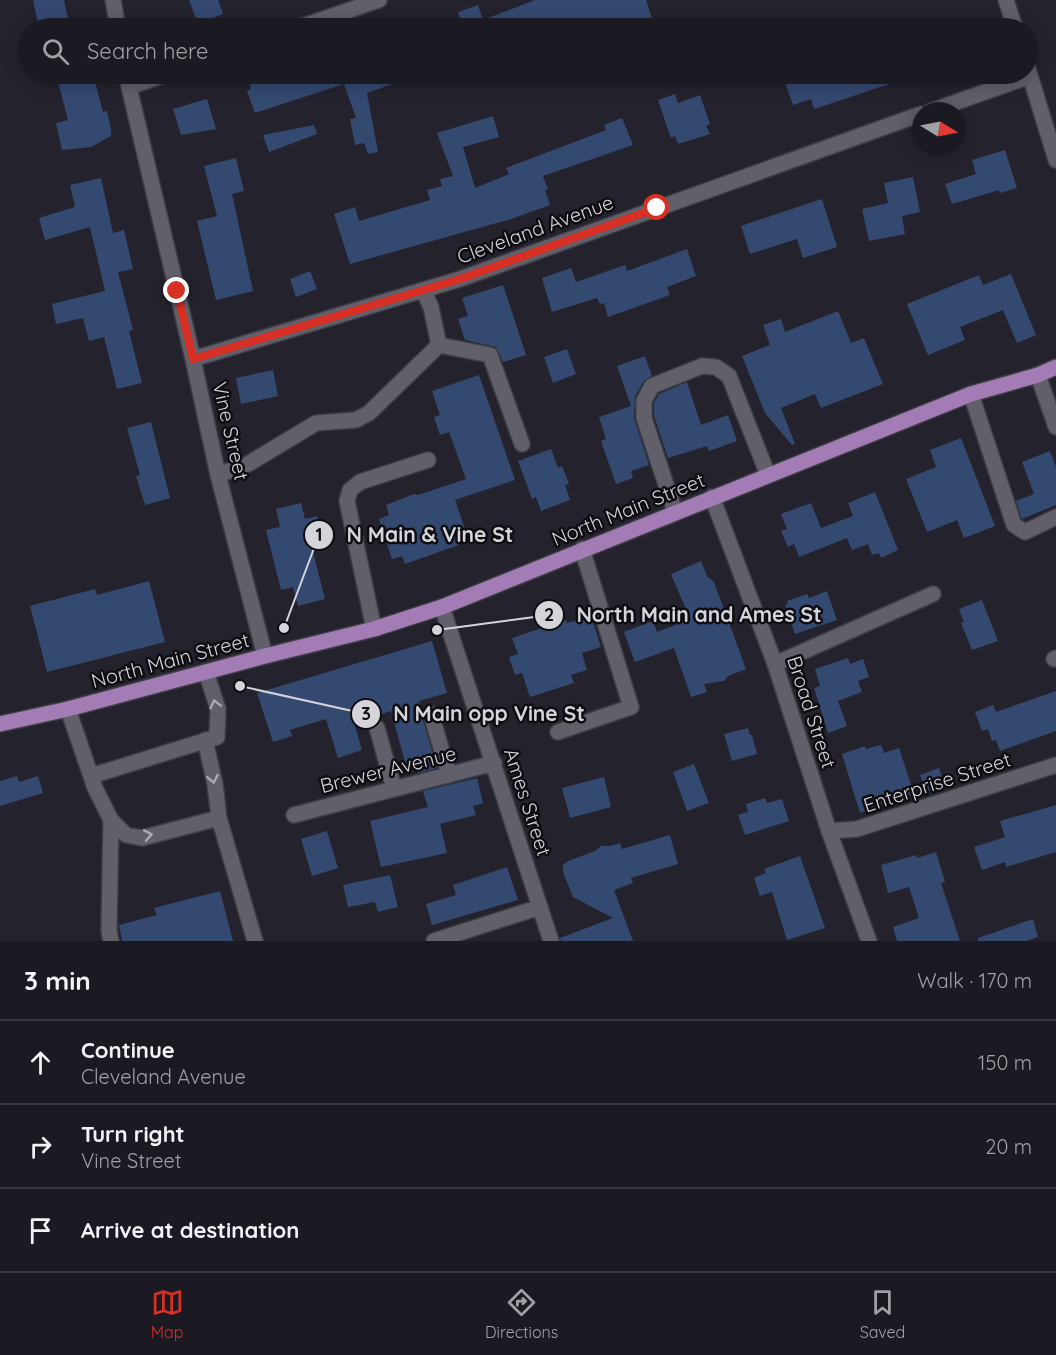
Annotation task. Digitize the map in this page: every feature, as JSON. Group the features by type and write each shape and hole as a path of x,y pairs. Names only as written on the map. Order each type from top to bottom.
{"main road":[{"name":"North Main Street","path":"0,724 68,709 374,629 442,607 971,394 1038,375 1056,367"}],"street":[{"path":"113,0 116,18"},
{"path":"326,18 379,0"},
{"path":"1006,0 1012,18"},
{"name":"Vine Street","path":"128,84 218,475 265,656"},
{"path":"953,102 999,84"},
{"path":"1033,84 1056,160"},
{"name":"Cleveland Avenue","path":"193,359 471,275 912,117"},
{"path":"423,290 431,307 439,345"},
{"path":"439,345 490,355 522,444"},
{"path":"218,475 248,464 316,423 356,420 369,413 439,345"},
{"path":"675,512 644,418 644,400 651,386 702,366 716,367 729,376 768,475"},
{"path":"1038,375 1056,427"},
{"path":"971,394 1014,525 1025,532 1056,518"},
{"path":"374,629 347,501 350,490 360,482 428,460"},
{"name":"Broad Street","path":"712,497 775,664 829,831 869,941"},
{"path":"558,732 631,707 582,549"},
{"path":"775,664 933,594"},
{"name":"Ames Street","path":"442,607 551,941"},
{"path":"206,672 218,709 211,739 219,818 255,941"},
{"path":"68,709 95,789 111,820 126,835 142,838 219,818"},
{"path":"431,714 449,775"},
{"path":"377,728 394,789"},
{"path":"91,776 211,739"},
{"name":"Brewer Avenue","path":"294,815 494,763"},
{"name":"Enterprise Street","path":"829,831 857,829 1056,765"},
{"path":"111,820 109,932 111,941"},
{"path":"434,941 540,907"}],"building":[{"path":"33,0 64,0 68,18 37,18"},
{"path":"189,0 218,0 223,14 213,18 196,18"},
{"path":"535,0 646,0 652,18 488,18"},
{"path":"478,5 482,18 460,18 458,12"},
{"path":"59,84 96,84 103,112 107,111 111,136 91,147 62,150 56,123 68,120"},
{"path":"250,84 344,84 255,113 247,91 251,89"},
{"path":"344,84 392,84 367,93 378,152 368,154 364,143 355,145 350,119 356,118"},
{"path":"786,84 889,84 814,109 811,99 793,105"},
{"path":"675,94 678,103 700,95 710,124 706,126 710,134 678,144 675,136 671,138 658,100"},
{"path":"207,99 216,129 181,135 173,109"},
{"path":"493,116 499,137 463,147 475,188 509,174 506,168 606,130 604,125 622,118 633,145 543,176 548,189 545,190 550,205 511,219 350,264 334,214 355,207 359,221 430,200 427,190 442,186 440,179 453,176 437,133"},
{"path":"314,125 317,134 269,152 263,135"},
{"path":"1005,150 1017,188 1000,193 999,190 952,204 945,184 976,174 972,160"},
{"path":"236,158 244,191 232,194 253,291 216,300 197,221 217,216 204,166"},
{"path":"913,177 920,212 902,216 905,234 869,241 862,209 888,203 884,183"},
{"path":"101,178 113,233 124,230 133,269 118,272 133,330 129,331 142,383 117,389 104,337 89,341 83,318 56,324 52,304 105,291 90,227 45,240 39,218 75,207 70,185"},
{"path":"822,199 837,247 803,258 797,239 750,254 741,226"},
{"path":"687,249 696,276 667,287 670,295 608,317 604,303 600,304 597,298 552,312 542,278 571,268 576,282 625,265 627,271"},
{"path":"310,271 317,289 296,297 290,279"},
{"path":"1011,274 1036,335 1017,343 1003,310 960,327 965,340 928,355 907,304 979,275 983,285"},
{"path":"503,285 526,355 503,362 496,347 465,340 458,319 468,316 462,298"},
{"path":"838,311 851,343 864,338 883,384 821,408 815,394 781,408 795,444 792,445 765,413 742,356 770,345 763,325 781,319 785,332"},
{"path":"567,349 576,374 553,383 544,357"},
{"path":"645,356 652,376 644,381 635,396 634,418 649,465 631,471 633,478 616,484 601,441 606,439 599,417 631,406 617,366"},
{"path":"273,370 278,396 241,404 236,378"},
{"path":"479,375 515,480 455,500 466,532 457,536 459,545 405,564 402,556 392,559 379,519 389,515 386,505 414,494 418,495 466,479 449,432 440,435 434,417 440,415 432,391"},
{"path":"687,382 701,425 728,415 737,441 709,451 707,446 668,458 654,416 654,403 659,394"},
{"path":"151,422 170,498 145,505 136,476 140,475 127,428"},
{"path":"961,438 995,526 964,538 957,520 927,532 906,479 936,467 930,450"},
{"path":"551,449 558,468 562,466 569,484 565,485 570,500 541,511 536,497 532,499 518,461"},
{"path":"1050,451 1056,467 1056,505 1022,519 1016,501 1034,494 1022,462"},
{"path":"875,492 898,550 881,558 879,553 872,555 868,544 852,550 847,538 799,557 794,544 788,547 781,531 787,529 781,514 811,503 821,528 853,516 848,503"},
{"path":"301,503 305,519 317,516 323,541 311,544 325,599 298,606 293,587 281,590 266,530 280,527 276,509"},
{"path":"701,561 707,576 714,582 746,669 728,676 724,681 704,684 707,692 691,697 674,648 635,662 624,632 653,621 657,632 690,619 671,574"},
{"path":"149,581 165,642 47,672 30,606 95,589 97,595"},
{"path":"827,591 837,620 795,634 785,605 788,604 787,601 807,594 809,598"},
{"path":"982,600 998,641 972,650 961,623 964,622 959,609"},
{"path":"591,616 601,647 582,653 587,670 571,675 574,683 530,697 522,673 515,675 509,657 518,654 512,638 566,620 567,623"},
{"path":"432,641 447,693 419,701 437,768 418,773 416,766 407,769 391,711 354,723 362,750 338,758 326,719 290,730 292,736 273,742 257,693"},
{"path":"848,658 850,664 863,659 869,677 858,681 862,692 838,701 847,726 828,733 814,688 820,686 815,669"},
{"path":"1056,691 1056,731 1000,751 996,740 992,741 988,729 982,731 975,712 993,705 996,712"},
{"path":"748,728 757,754 732,761 724,734"},
{"path":"881,745 884,753 899,748 914,794 860,813 842,754 865,746 866,749"},
{"path":"694,764 709,803 687,811 673,772"},
{"path":"939,768 945,786 926,792 920,775"},
{"path":"17,776 19,782 38,776 43,793 0,806 0,781"},
{"path":"604,777 611,807 570,818 562,788"},
{"path":"477,778 483,803 473,806 476,815 440,824 447,853 381,867 370,821 428,807 423,791"},
{"path":"765,798 767,803 782,799 789,821 745,835 738,815 748,812 746,804"},
{"path":"1056,805 1056,852 1006,867 1005,862 982,870 974,847 1005,837 1000,821"},
{"path":"327,831 338,868 312,876 301,839"},
{"path":"670,835 678,864 631,878 633,883 614,890 633,941 561,941 560,938 613,918 573,897 563,872 563,865 601,846 620,843 622,849"},
{"path":"936,852 945,882 941,883 960,941 897,941 893,927 919,918 909,887 888,893 881,865"},
{"path":"800,856 825,928 787,940 772,892 760,896 754,878 766,873 764,869"},
{"path":"507,867 518,900 432,925 426,904 456,895 453,885"},
{"path":"390,875 398,907 378,912 375,902 348,907 343,885"},
{"path":"220,891 233,941 122,941 119,925 157,915 154,908"},
{"path":"1033,919 1038,937 1026,941 978,941 978,938"}],"place":[{"name":"N Main & Vine St","path":"284,628"},
{"name":"North Main and Ames St","path":"437,630"},
{"name":"N Main opp Vine St","path":"240,686"}],"route":[{"path":"177,291 193,359 460,279 657,208"}]}
